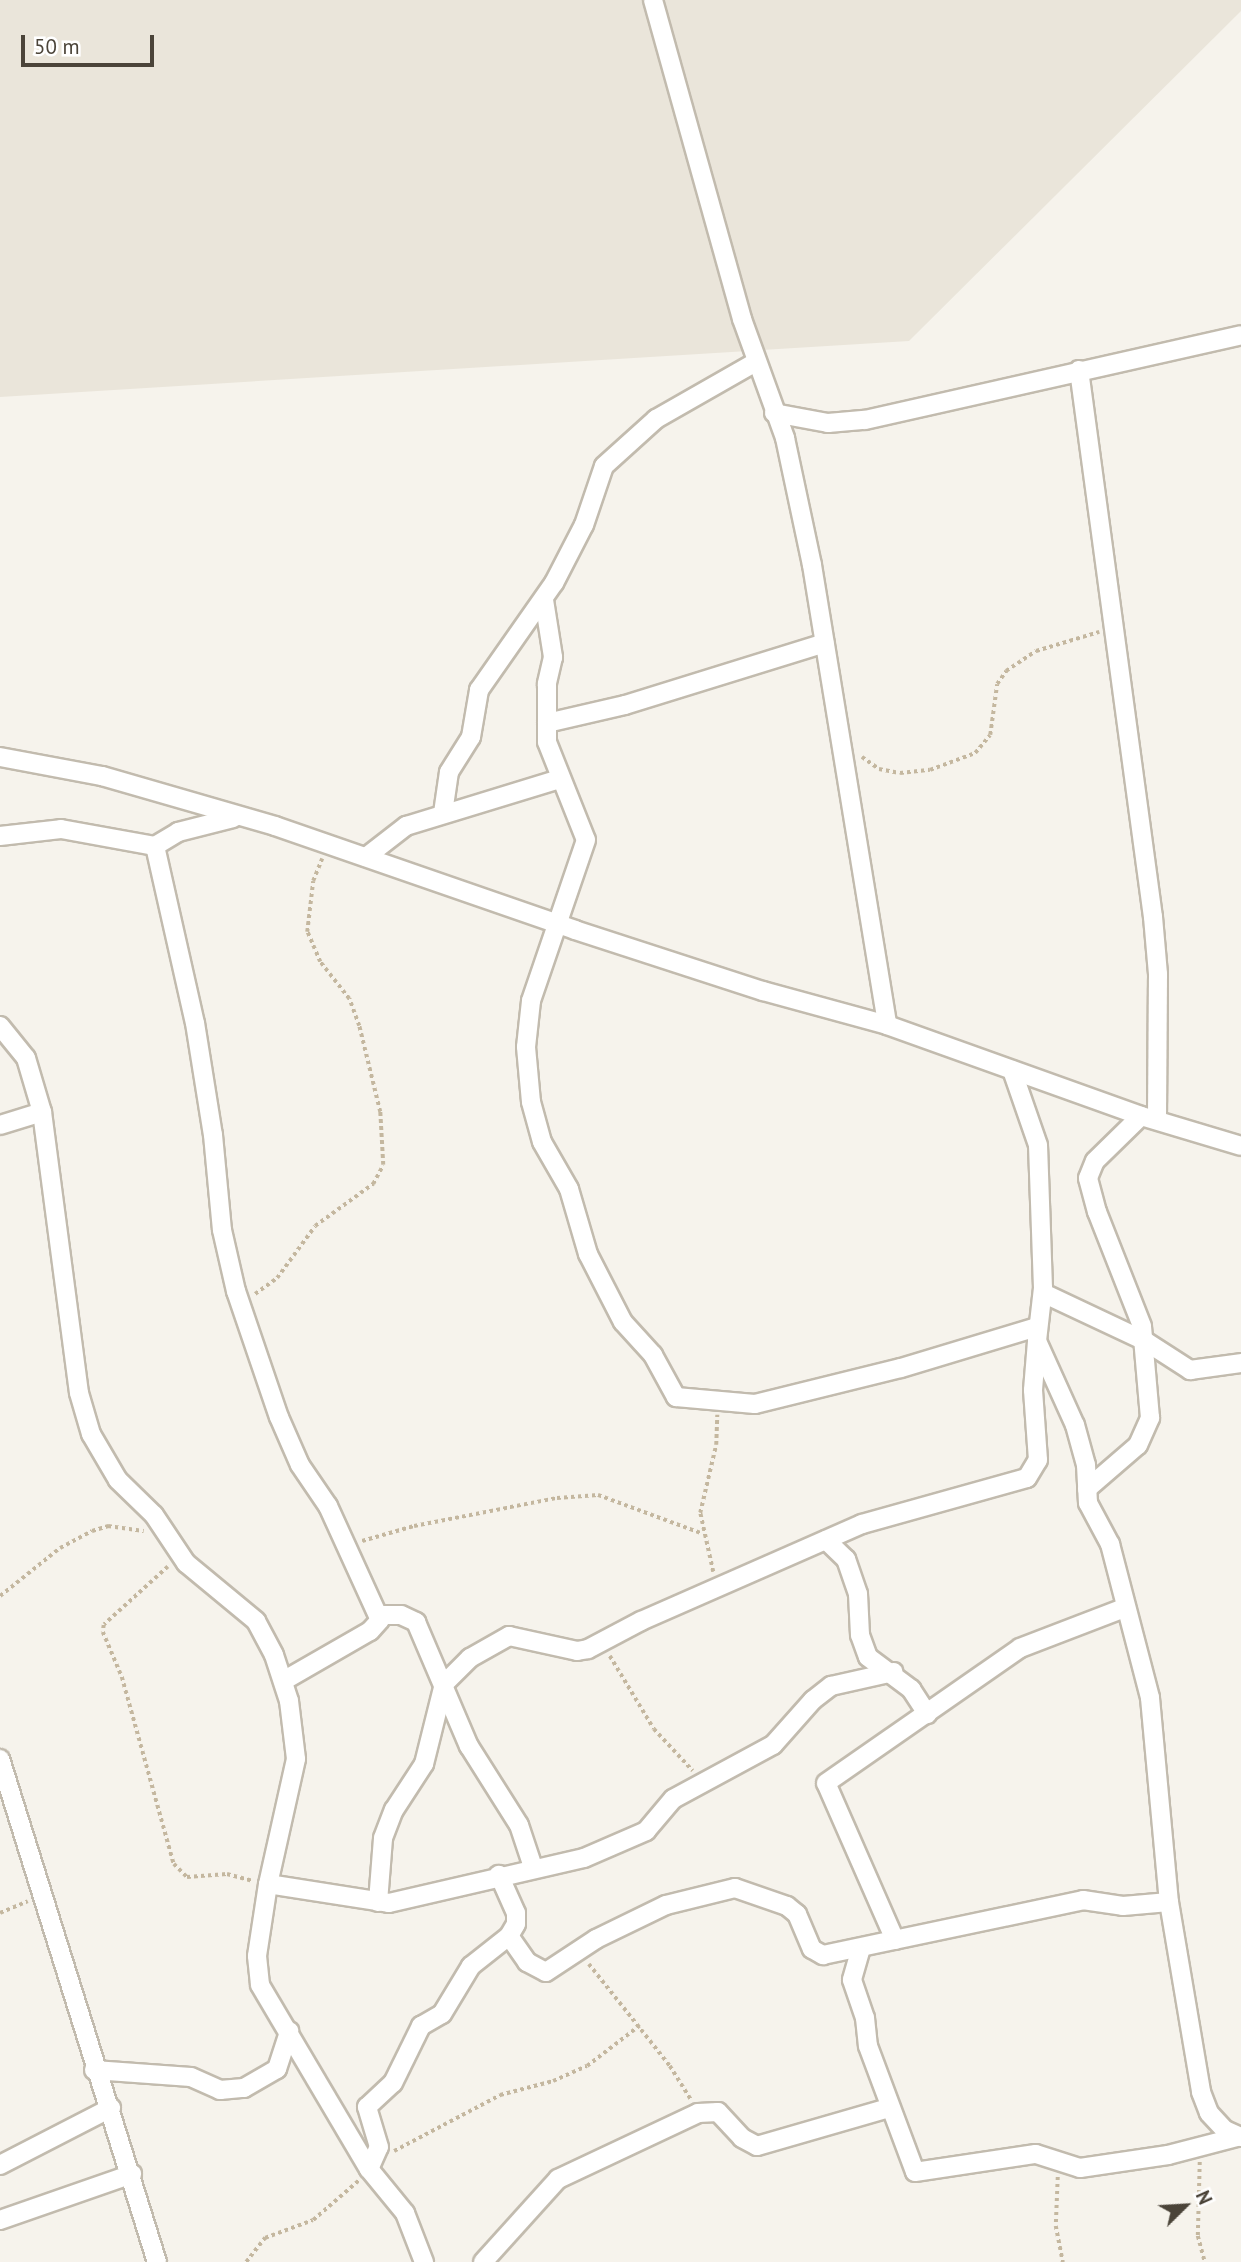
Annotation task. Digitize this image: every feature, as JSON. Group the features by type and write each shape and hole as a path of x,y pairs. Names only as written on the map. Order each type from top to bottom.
{"street":[{"path":"653,0 756,362 785,438 825,643 887,1025"},
{"path":"774,413 828,423 865,420 1241,335"},
{"path":"443,813 449,772 471,737 479,690 517,631 544,600 584,525 604,466 656,419 756,362"},
{"path":"1079,370 1111,628 1153,917 1158,974 1149,1118 1094,1161 1088,1178 1145,1341 1147,1432 1087,1489"},
{"path":"544,600 553,657 547,684 549,749 586,840 536,978 527,1032 538,1132 569,1189 588,1254 623,1322 653,1355 676,1397 718,1403 773,1402 1037,1334"},
{"path":"547,723 825,643"},
{"path":"0,757 102,776 328,844 554,923 763,991 887,1025 1149,1118 1241,1146"},
{"path":"366,857 389,835 443,813 560,779"},
{"path":"0,836 61,829 155,846 178,832 239,817"},
{"path":"155,846 195,1023 214,1135 222,1230 241,1304 289,1441 347,1547 379,1615 377,1626 370,1631 283,1681"},
{"path":"0,1026 26,1058 42,1112 83,1413 118,1480 154,1515 171,1543 256,1621 283,1681 295,1735 296,1759 268,1884 257,1956 258,1974 265,1994 371,2166 405,2213 424,2262"},
{"path":"378,1902 383,1838 394,1810 425,1764 443,1684 470,1658 509,1636 577,1651 603,1642 862,1524 1034,1473 1038,1460 1033,1390 1043,1293 1038,1145 1012,1070"},
{"path":"0,1125 42,1112"},
{"path":"1043,1293 1145,1341 1190,1370 1241,1363"},
{"path":"1037,1334 1075,1425 1086,1465 1088,1503 1110,1544 1124,1608 1150,1698 1169,1902 1201,2092 1209,2113 1239,2137"},
{"path":"825,1541 846,1559 858,1594 860,1635 868,1657 893,1672 927,1714"},
{"path":"895,1940 825,1786 1020,1648 1124,1608"},
{"path":"379,1615 401,1615 416,1622 486,1779 519,1825 533,1867"},
{"path":"268,1884 378,1902 409,1900 499,1875 584,1858 646,1831 673,1799 774,1745 813,1700 831,1686 893,1672"},
{"path":"0,1759 94,2070 111,2108 157,2262"},
{"path":"371,2166 379,2147 367,2107 393,2083 421,2026 445,2010 481,1954 509,1936 516,1913 499,1875"},
{"path":"509,1936 527,1962 545,1972 666,1905 735,1888 797,1914 818,1954 860,1948 1083,1900 1123,1906 1169,1902"},
{"path":"860,1948 852,1980 865,2018 876,2077 915,2172 1036,2154 1059,2164 1080,2168 1239,2137"},
{"path":"94,2070 191,2077 220,2090 244,2088 277,2070 289,2031"},
{"path":"0,2165 111,2108"},
{"path":"483,2262 558,2179 698,2113 718,2112 741,2138 757,2147 889,2108"},
{"path":"0,2220 132,2174"}],"path":[{"path":"841,739 879,769 930,771 955,763 985,745 997,684 1006,671 1044,648 1111,628"},
{"path":"241,1304 277,1278 315,1226 373,1184 383,1165 380,1112 359,1026 349,999 316,955 307,932 313,881 328,844"},
{"path":"718,1403 716,1445 700,1513 701,1533 719,1588"},
{"path":"347,1547 414,1525 557,1498 598,1495 701,1533"},
{"path":"0,1596 60,1548 92,1531 108,1526 171,1543 156,1580 104,1625 103,1632 121,1677 179,1871 187,1877 228,1874 268,1884"},
{"path":"603,1642 654,1730 707,1783"},
{"path":"0,1913 43,1895"},
{"path":"580,1951 639,2026 698,2113"},
{"path":"246,2262 265,2238 313,2220 371,2166 500,2095 554,2081 587,2066 639,2026"},
{"path":"1201,2146 1198,2235 1205,2262"},
{"path":"1059,2164 1056,2226 1063,2262"}],"shaded area":[{"path":"0,0 1241,0 1241,11 909,341 0,397"}]}
